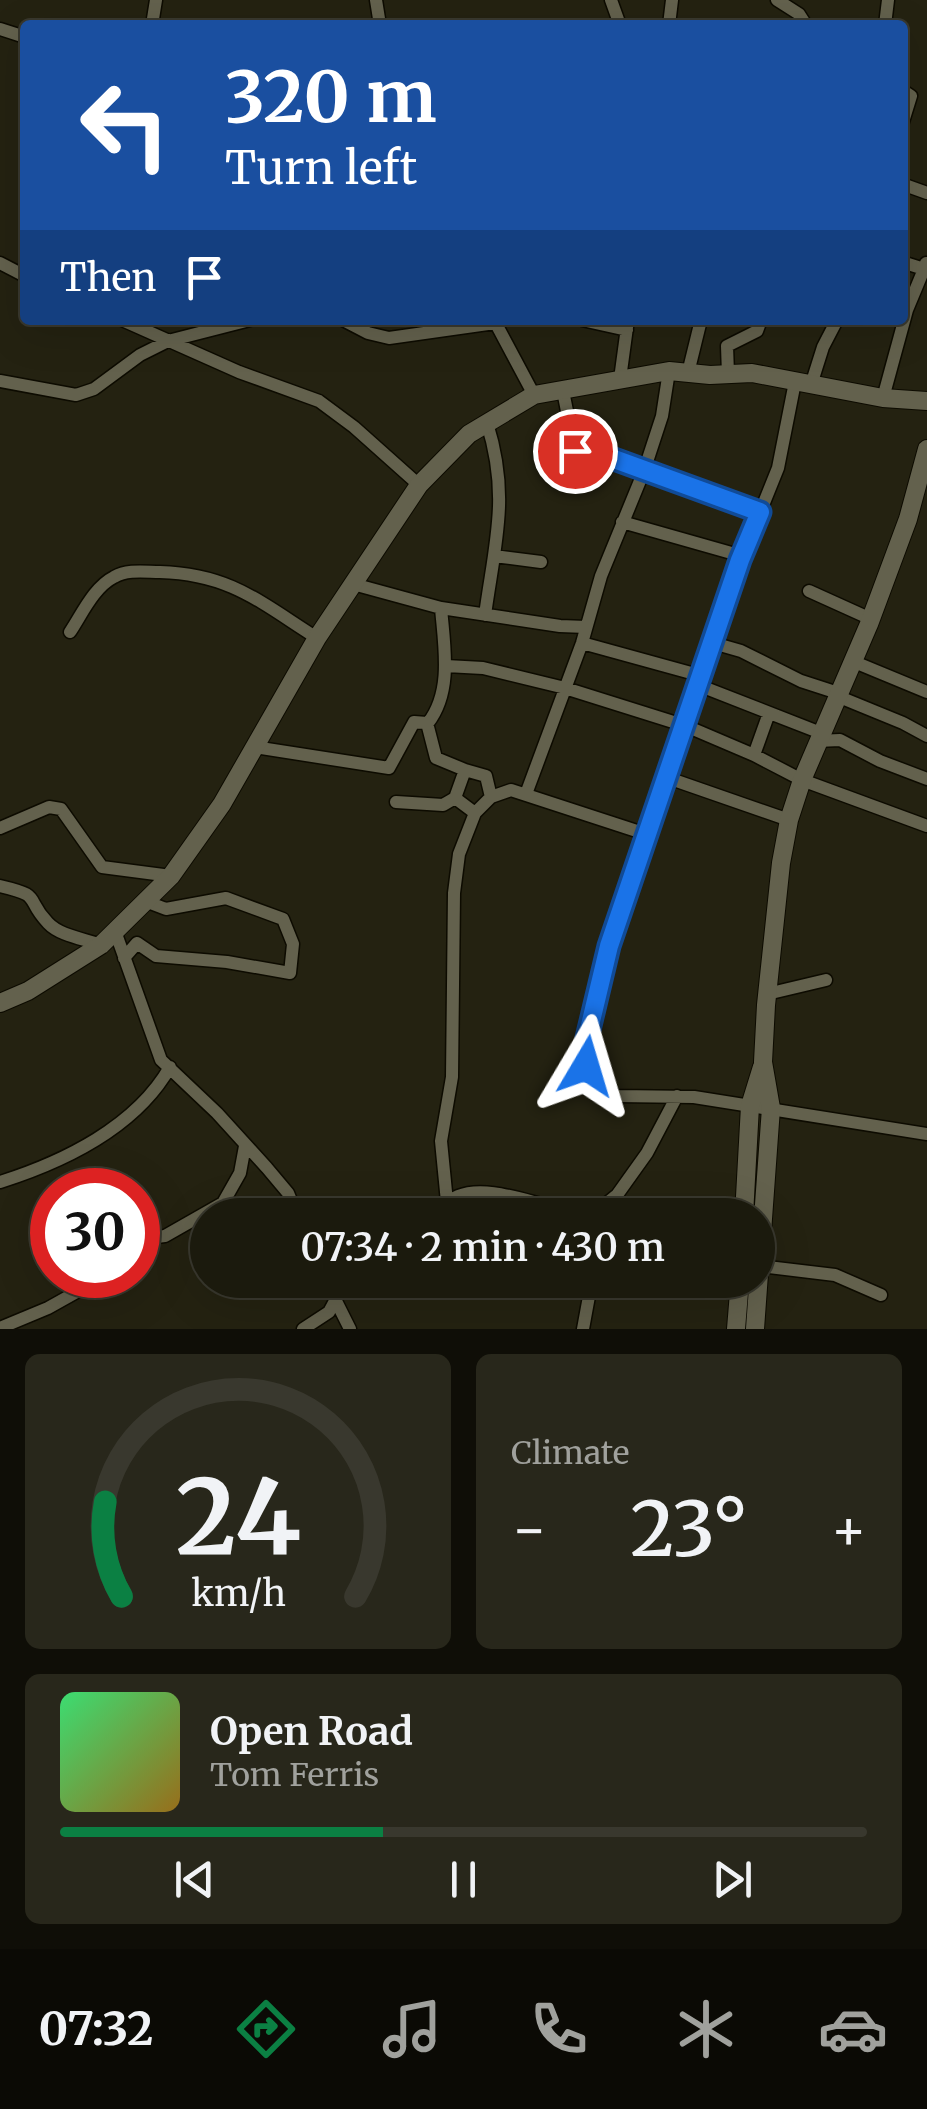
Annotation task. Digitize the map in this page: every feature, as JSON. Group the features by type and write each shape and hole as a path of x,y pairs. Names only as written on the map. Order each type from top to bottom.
{"street":[{"path":"777,0 803,20"},
{"path":"908,301 926,265"},
{"path":"132,325 319,401 354,426 420,485"},
{"path":"0,381 76,395 94,389 140,355 168,342 231,325"},
{"path":"353,325 389,338 474,325"},
{"path":"496,325 534,395"},
{"path":"620,378 627,325"},
{"path":"526,794 582,643 600,576 699,325"},
{"path":"728,374 726,346 757,332 759,325"},
{"path":"835,325 803,383 778,468 742,556 609,946 587,1038 586,1066 594,1082 617,1096 677,1096 927,1134"},
{"path":"882,398 900,325"},
{"path":"0,1002 28,991 101,944 171,876 222,804 317,638 353,584 420,485 469,434 534,395 620,378 679,372 752,373 882,398 927,401"},
{"path":"563,390 575,451 603,455 760,512"},
{"path":"485,614 502,516 496,451 487,423"},
{"path":"745,1198 750,1106 763,1062 781,863 789,820 908,519 927,450"},
{"path":"622,522 742,556"},
{"path":"494,556 541,562"},
{"path":"70,632 94,595 112,577 148,572 204,574 235,587 317,638"},
{"path":"353,584 441,608 586,627"},
{"path":"809,591 870,618"},
{"path":"428,723 438,710 446,666 441,608"},
{"path":"582,643 700,681 819,737 840,740 927,779"},
{"path":"713,643 741,650 927,736"},
{"path":"852,661 927,692"},
{"path":"446,666 483,668 565,688 686,726 802,780 927,826"},
{"path":"754,755 769,713"},
{"path":"254,747 389,768 414,722 428,723"},
{"path":"428,723 436,758 486,776 490,797"},
{"path":"396,802 444,805 455,798 465,770"},
{"path":"668,778 789,820"},
{"path":"446,1198 441,1141 452,1077 454,893 459,854 474,813 490,797 511,790 649,834"},
{"path":"455,798 474,813"},
{"path":"0,828 49,806 61,810 102,866 171,876"},
{"path":"0,886 35,899 48,924 61,932 101,944"},
{"path":"124,958 137,943 156,956 228,962 290,973 294,944 282,918 226,898 166,909 145,901"},
{"path":"115,930 161,1060 217,1113 290,1198"},
{"path":"767,994 826,980"},
{"path":"763,1062 771,1108 765,1198"},
{"path":"0,1182 51,1166 80,1149 156,1092 170,1067"},
{"path":"616,1198 647,1153 677,1096"},
{"path":"230,1198 245,1146"},
{"path":"456,1198 468,1193 519,1198"},
{"path":"613,1198 617,1195"},
{"path":"160,1237 190,1225"},
{"path":"775,1268 835,1275 881,1295"},
{"path":"0,1328 16,1325 66,1298"},
{"path":"582,1329 588,1298"},
{"path":"736,1329 739,1298"},
{"path":"755,1329 757,1298"},
{"path":"303,1329 328,1312 336,1299"},
{"path":"336,1299 350,1329"}],"route":[{"path":"575,451 603,455 760,512 740,560 609,946 587,1038 586,1066"}]}
